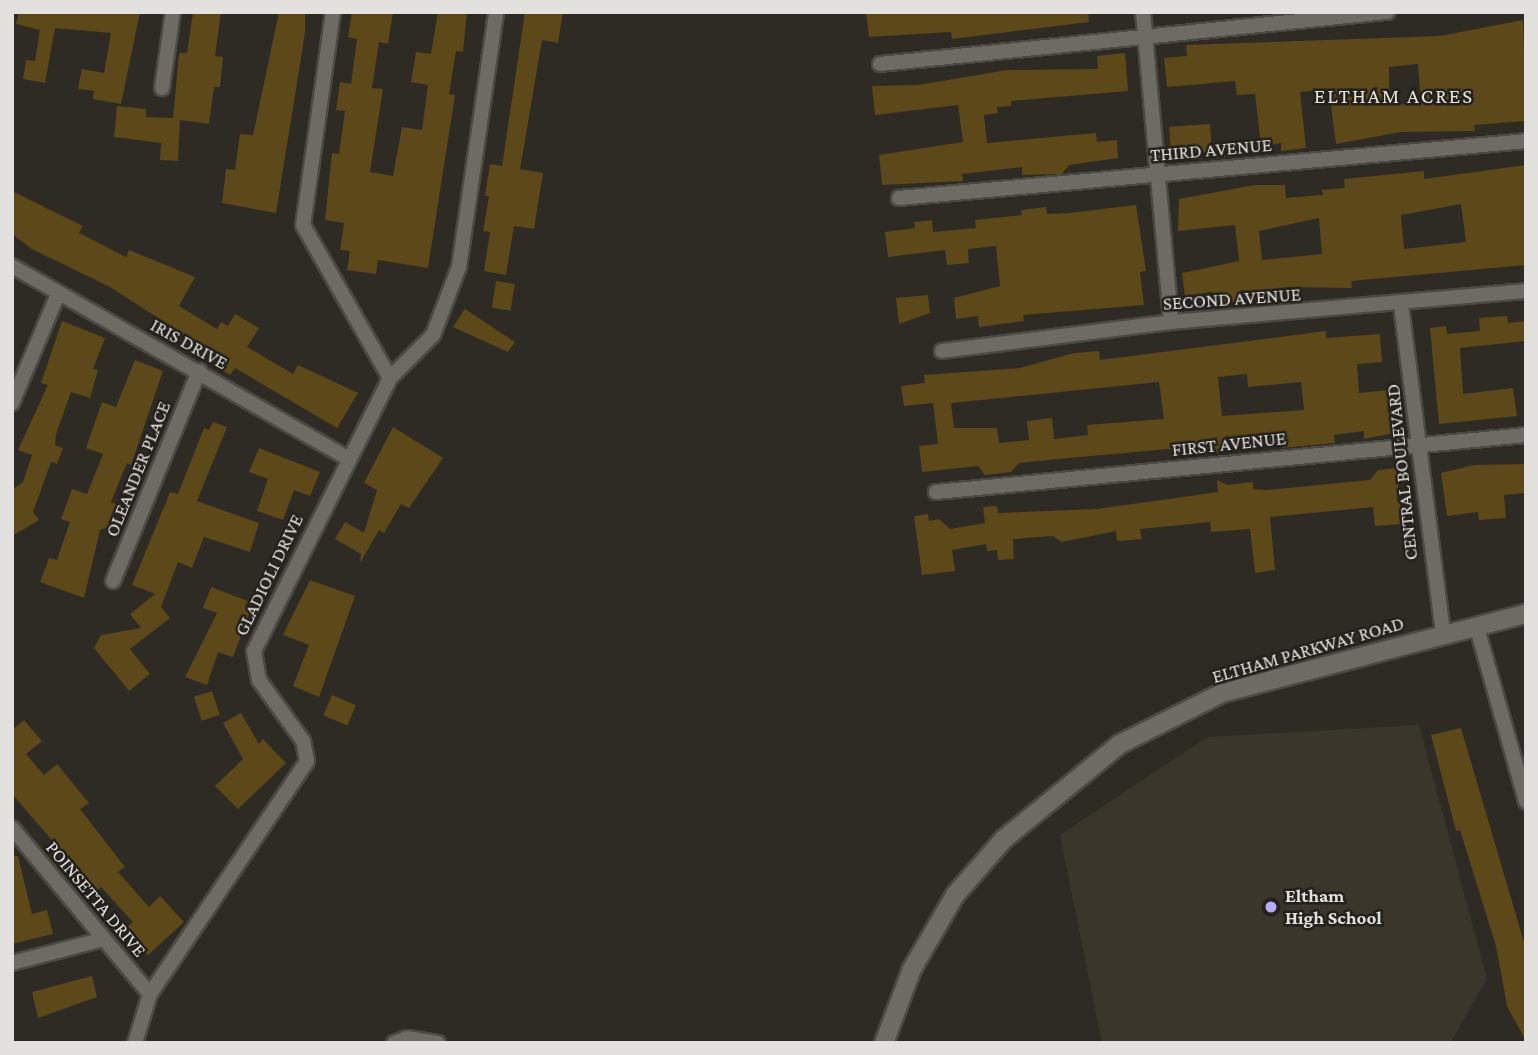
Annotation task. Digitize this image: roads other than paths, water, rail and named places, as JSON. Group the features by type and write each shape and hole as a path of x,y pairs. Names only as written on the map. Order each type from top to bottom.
{"street":[{"path":"162,88 173,12"},
{"path":"333,12 303,225 390,378"},
{"name":"GLADIOLI DRIVE","path":"135,1043 150,994 307,761 303,741 259,680 254,651 347,457 390,378 433,335 459,267 496,12"},
{"path":"1143,12 1171,322"},
{"path":"880,64 1145,33 1387,12"},
{"name":"THIRD AVENUE","path":"899,198 1526,141"},
{"name":"IRIS DRIVE","path":"12,266 347,457"},
{"name":"SECOND AVENUE","path":"942,351 1171,322 1401,305 1526,291"},
{"path":"12,403 58,294"},
{"name":"CENTRAL BOULEVARD","path":"1401,305 1443,635"},
{"name":"OLEANDER PLACE","path":"113,581 198,371"},
{"name":"FIRST AVENUE","path":"936,492 1526,435"},
{"name":"ELTHAM PARKWAY ROAD","path":"884,1043 912,969 955,895 1004,839 1120,744 1222,693 1526,614"},
{"path":"1477,628 1520,762 1526,801"},
{"name":"POINSETTA DRIVE","path":"12,828 150,994"},
{"path":"12,963 104,939"},
{"path":"394,1043 407,1038 438,1043"}],"place":[{"name":"Eltham High School","path":"1271,907"}],"district":[{"name":"ELTHAM ACRES","path":"1394,96"}]}
